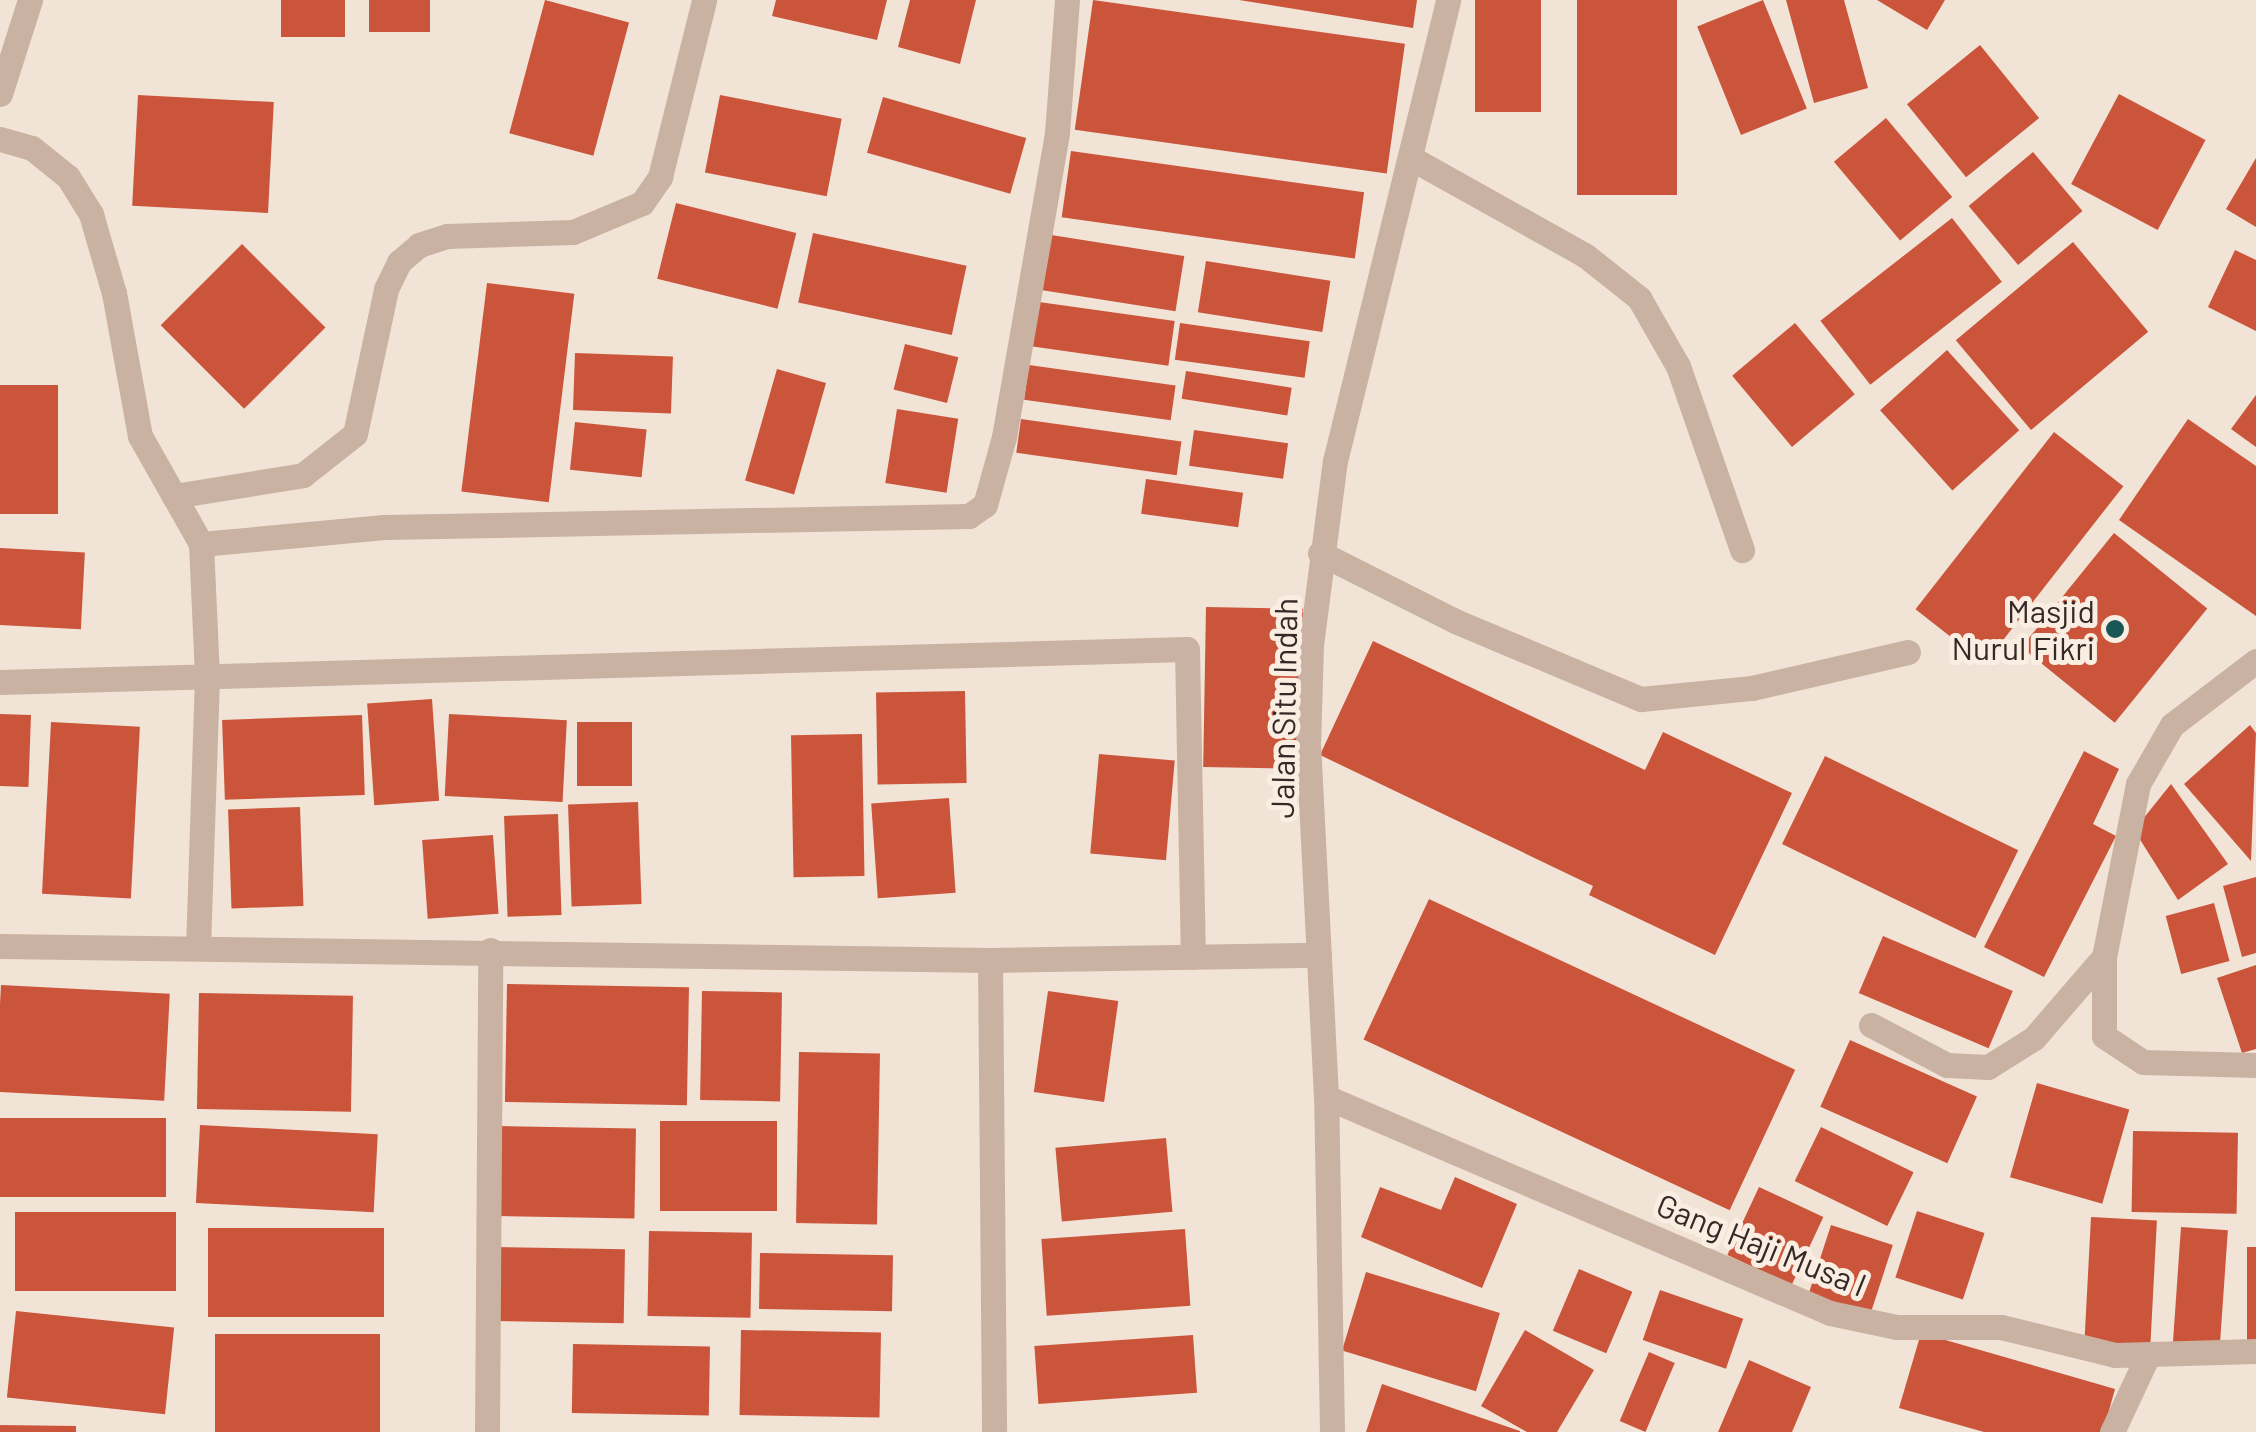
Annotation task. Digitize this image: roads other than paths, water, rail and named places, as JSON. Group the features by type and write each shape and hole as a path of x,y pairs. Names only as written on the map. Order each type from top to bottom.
{"street":[{"path":"0,94 30,0"},
{"path":"174,496 303,475 356,434 386,289 399,262 419,246 447,236 573,232 642,203 660,177 704,0"},
{"path":"200,544 384,527 969,516 985,505 996,477 1011,401 1057,133 1067,0"},
{"name":"Jalan Situ Indah","path":"1332,1432 1326,1097 1308,746 1320,553 1335,460 1448,0"},
{"path":"0,138 32,148 68,177 91,214 114,293 140,436 200,544 207,677 198,946"},
{"path":"1411,158 1586,256 1640,298 1678,366 1742,550"},
{"path":"1320,553 1455,621 1641,700 1752,688 1908,652"},
{"path":"0,682 1187,650 1193,957"},
{"path":"2256,661 2172,725 2138,784 2104,957 2104,1036 2143,1062 2256,1064"},
{"path":"0,946 990,960 1319,955"},
{"path":"486,1432 490,950"},
{"path":"1871,1025 1947,1065 1988,1067 2034,1038 2104,957"},
{"path":"990,960 994,1432"},
{"name":"Gang Haji Musa I","path":"1326,1097 1830,1313 1897,1327 2001,1327 2116,1355 2256,1351"},
{"path":"2112,1432 2148,1355"}],"place":[{"name":"Masjid Nurul Fikri","path":"2115,629"}]}
